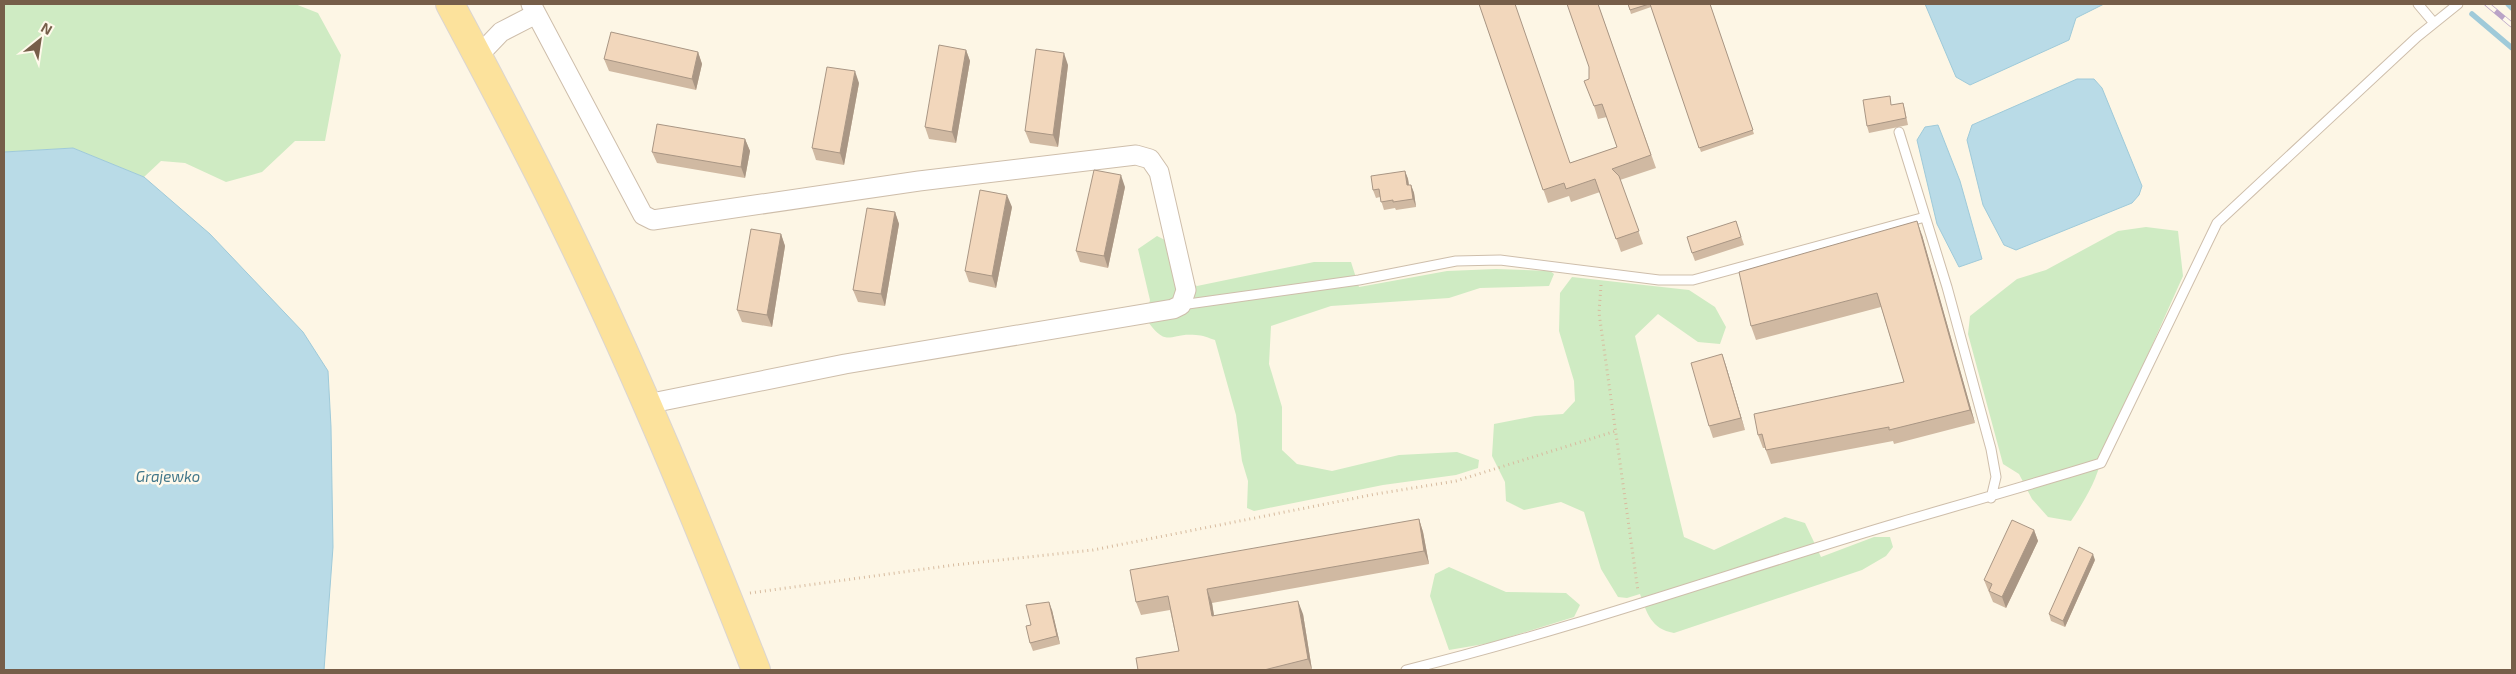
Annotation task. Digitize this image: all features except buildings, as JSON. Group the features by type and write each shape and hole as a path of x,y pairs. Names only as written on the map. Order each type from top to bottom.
{"main road":[{"path":"450,4 565,226 648,404 756,670"}],"street":[{"path":"478,56 501,32 533,9 643,215 653,220 919,181 1136,155 1150,159 1159,172 1186,290 1181,305 1173,309 845,364 648,404"}],"lane":[{"path":"2418,4 2434,23"},
{"path":"1406,670 1489,650 1888,526 1991,498 2102,463 2217,223 2434,23 2458,4"},
{"path":"1899,132 1925,216 1991,449 1996,477 1991,498"},
{"path":"1181,305 1359,280 1456,262 1500,260 1660,280 1693,280 1925,216"}],"path":[{"path":"1603,273 1599,313 1640,604"},
{"path":"727,596 954,565 1093,550 1376,494 1456,481 1616,431"}],"green space":[{"path":"4,4 295,4 318,13 341,55 325,141 295,141 262,172 226,182 185,163 161,161 144,177 73,148 4,152"},
{"path":"2146,227 2178,231 2183,276 2102,457 2097,475 2085,498 2071,521 2048,517 2032,499 2019,474 2003,464 1968,334 1970,316 2017,279 2046,270 2118,231"},
{"path":"1157,236 1171,243 1176,275 1197,286 1314,262 1351,262 1359,287 1447,271 1496,269 1550,271 1554,274 1549,286 1480,288 1449,298 1331,306 1271,326 1269,364 1282,407 1282,450 1297,464 1332,471 1399,455 1457,452 1479,460 1478,468 1456,475 1383,485 1254,511 1247,508 1248,481 1242,461 1236,415 1215,340 1198,335 1164,337 1146,319 1150,300 1138,249"},
{"path":"1572,277 1689,290 1715,307 1726,327 1720,344 1698,342 1658,314 1635,336 1684,537 1714,550 1785,517 1805,523 1821,557 1874,537 1890,537 1893,547 1886,556 1862,570 1674,633 1666,631 1655,624 1648,614 1640,594 1627,598 1618,597 1601,569 1584,512 1561,502 1524,510 1506,501 1505,482 1492,456 1494,424 1535,416 1563,414 1575,401 1574,381 1559,331 1560,293"},
{"path":"1449,567 1506,592 1566,593 1580,605 1574,617 1490,643 1449,650 1430,596 1435,574"}],"water":[{"path":"1925,4 2104,4 2076,18 2069,40 1970,85 1956,77"},
{"path":"2077,79 2094,79 2102,88 2142,186 2139,195 2132,203 2016,250 2004,245 1983,205 1967,140 1972,125"},
{"path":"1938,125 1960,181 1982,259 1959,267 1937,224 1917,140 1925,127"},
{"name":"Grajewko","path":"73,148 144,177 210,234 303,332 328,371 333,547 324,670 4,670 4,152"}],"waterway":[{"path":"2508,4 2512,8"},
{"path":"2472,14 2512,48"}],"railway":[{"path":"2487,4 2512,25"}]}
